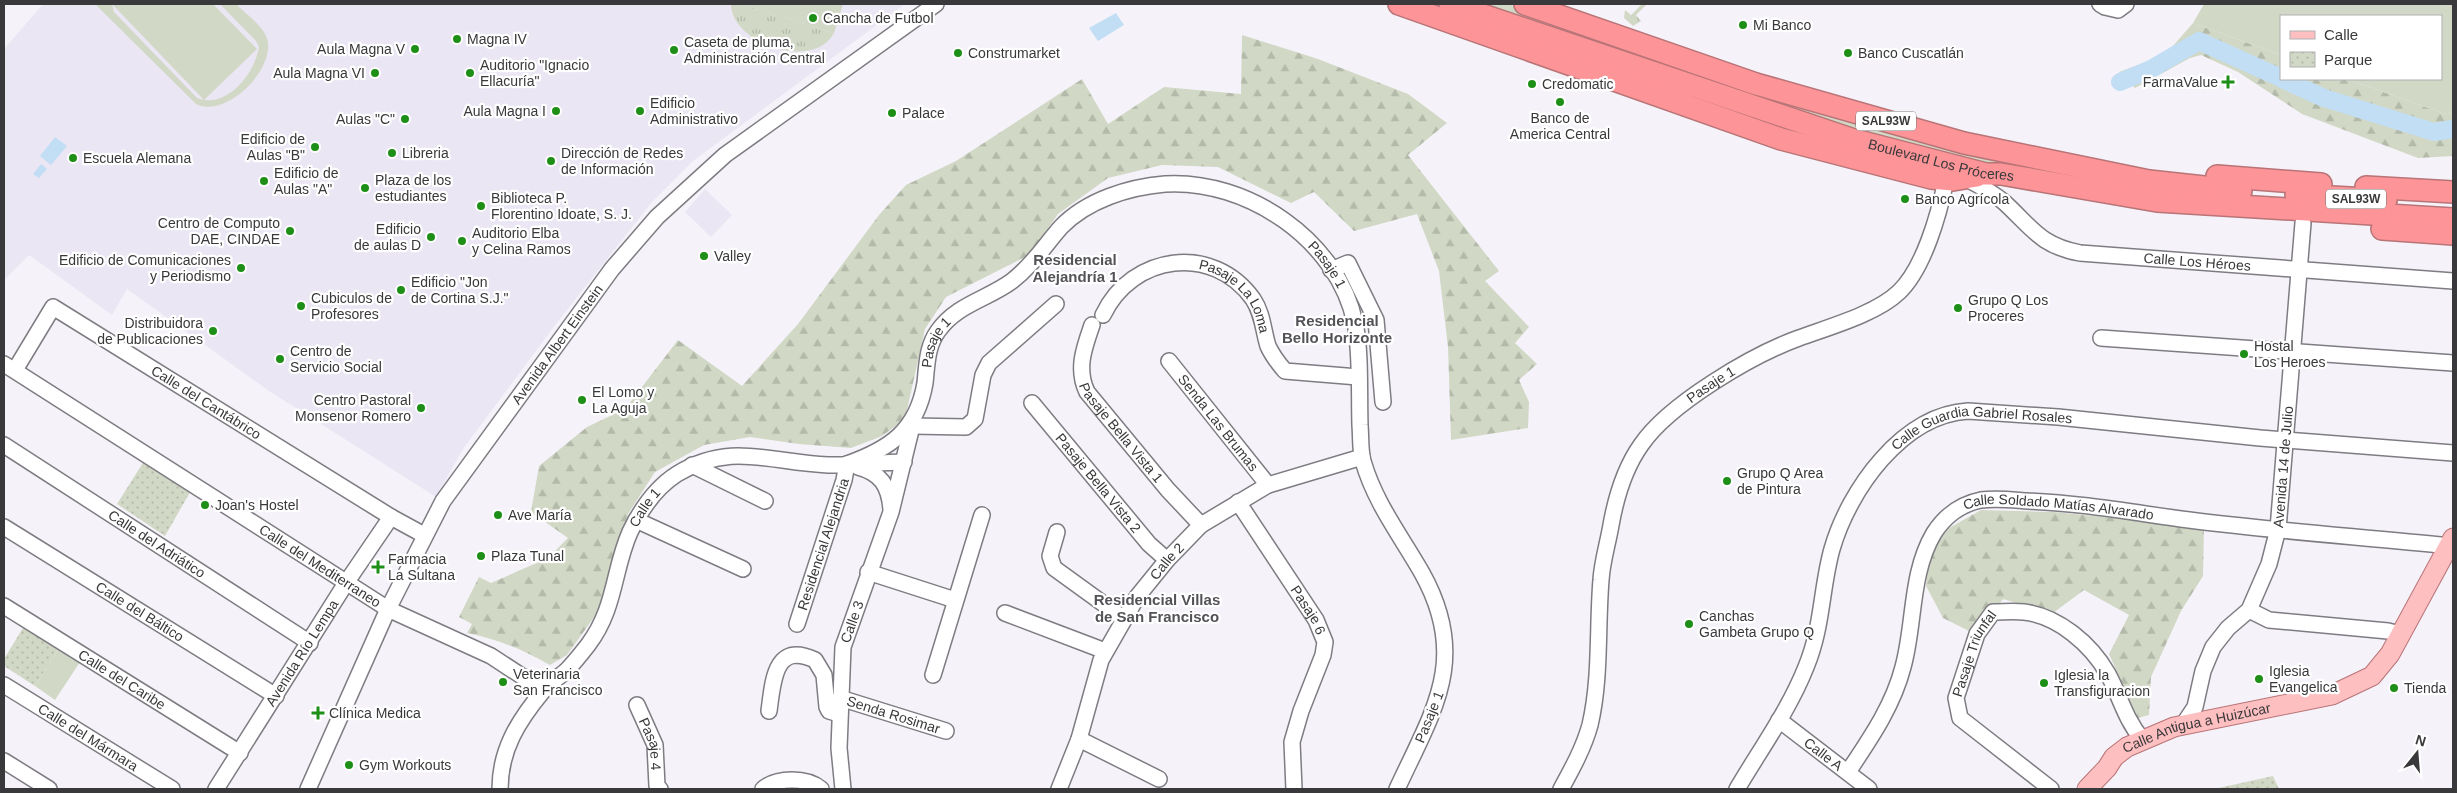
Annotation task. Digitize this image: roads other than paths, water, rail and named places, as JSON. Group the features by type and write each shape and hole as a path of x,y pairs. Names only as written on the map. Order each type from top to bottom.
{"highway":[{"path":"1399,4 1446,12"},
{"path":"1428,4 1781,139 1876,164 1966,177"},
{"name":"Boulevard Los Próceres","path":"1525,4 1756,84 1964,143 2031,158 2259,185"},
{"name":"Boulevard Los Próceres","path":"1446,12 1966,177 2001,174 2157,201 2453,219"},
{"path":"2259,185 2453,192"},
{"name":"SAL93W","path":"2259,185 2453,204"},
{"path":"2157,201 2194,210 2304,223 2453,234"}],"main road":[{"name":"Calle Antigua a Huizúcar","path":"2087,789 2107,768 2114,756 2134,738 2184,725 2332,695 2372,676 2382,666 2452,547"},
{"name":"Calle Antigua a Huizúcar","path":"2107,768 2120,764 2146,748 2178,735 2338,702 2368,688 2387,672 2452,547"}],"street":[{"name":"Avenida Albert Einstein","path":"308,789 318,761 388,609 424,535 443,501 504,414 612,269 657,217 702,175 751,135 916,10 936,4"},
{"path":"2100,4 2105,7 2122,7"},
{"name":"Calle Los Héroes","path":"1966,177 2003,202 2047,243 2062,250 2453,281"},
{"name":"Pasaje 1","path":"1561,789 1571,772 1589,727 1596,689 1601,578 1617,490 1640,445 1669,415 1730,372 1791,341 1860,315 1899,292 1920,261 1933,226 1966,177"},
{"name":"Pasaje 1","path":"913,422 924,386 930,346 938,330 959,310 1010,282 1029,266 1060,229 1080,212 1118,194 1138,188 1186,184 1213,187 1240,195 1295,229 1332,270 1347,300 1356,324 1362,457 1372,486 1387,517 1423,575 1435,602 1444,641 1445,672 1437,704 1397,789"},
{"name":"Avenida 14 de Julio","path":"2184,725 2192,713 2203,671 2213,648 2228,628 2249,610 2269,564 2278,529 2304,223"},
{"name":"Pasaje La Loma","path":"1098,320 1114,296 1145,271 1170,262 1203,266 1229,277 1244,288 1260,310 1269,347 1285,371 1358,377"},
{"path":"1332,270 1348,264 1376,320 1383,402"},
{"path":"913,422 966,427 975,419 983,375 989,363 1056,304"},
{"name":"Calle del Cantábrico","path":"9,367 53,307 390,517 424,535"},
{"name":"Pasaje Bella Vista 1","path":"1098,320 1082,356 1081,374 1087,392 1168,490 1201,524"},
{"path":"2101,338 2294,350 2453,363"},
{"name":"Senda Las Brumas","path":"1169,361 1268,485"},
{"name":"Calle del Mediterraneo","path":"9,367 388,609 491,656 543,690"},
{"name":"Pasaje Bella Vista 2","path":"1032,403 1149,544 1167,560"},
{"name":"Calle Guardia Gabriel Rosales","path":"1737,789 1779,720 1806,669 1816,641 1832,549 1845,517 1878,464 1905,436 1929,421 1955,411 1968,411 2058,417 2453,453"},
{"path":"904,462 913,422"},
{"path":"847,464 885,449 913,422"},
{"name":"Calle del Adriático","path":"4,445 310,643"},
{"name":"Calle 1","path":"500,789 500,772 508,742 543,690 566,671 590,643 611,601 628,538 636,520 660,487 692,465 718,456 742,456 829,466 904,462"},
{"name":"Calle 2","path":"1059,789 1079,739 1088,702 1105,651 1123,618 1167,560 1201,524 1268,485 1362,457"},
{"name":"Calle 3","path":"843,789 839,748 839,714 843,647 868,572 891,512 904,462"},
{"path":"847,464 872,470 881,478 890,496 891,512"},
{"name":"Residencial Alejandria","path":"797,624 844,480 847,464"},
{"path":"692,465 765,501"},
{"name":"Calle Soldado Matías Alvarado","path":"1848,772 1874,733 1895,692 1903,667 1917,582 1927,548 1935,532 1955,510 1968,504 1988,500 2055,502 2250,528 2278,529 2452,547"},
{"name":"Pasaje 6","path":"1238,502 1316,620 1326,642 1292,742 1294,789"},
{"path":"933,675 982,514"},
{"name":"Avenida Río Lempa","path":"216,789 310,643 346,582 390,517"},
{"path":"636,520 742,569"},
{"name":"Calle del Báltico","path":"4,527 276,696"},
{"path":"1057,532 1050,556 1054,568 1123,618"},
{"path":"868,572 955,600"},
{"name":"Calle del Caribe","path":"4,606 240,752"},
{"path":"2249,610 2269,620 2388,631 2400,634"},
{"name":"Pasaje Triunfal","path":"2051,789 1960,718 1956,698 1977,634 1993,612 2024,612 2055,620 2090,649 2108,674 2134,738"},
{"path":"1005,613 1105,651"},
{"path":"769,711 776,669 786,658 796,655 815,660 824,675 827,707 829,711 839,714"},
{"name":"Calle del Mármara","path":"4,685 172,789"},
{"path":"2199,689 2212,719"},
{"name":"Senda Rosimar","path":"840,698 946,731"},
{"name":"Pasaje 4","path":"637,705 654,745 656,788"},
{"name":"Calle A","path":"1779,720 1869,789"},
{"path":"1079,739 1159,779"},
{"path":"4,761 49,789"},
{"path":"763,789 784,781 800,780 821,789"}],"water":[{"path":"1116,13 1124,25 1098,41 1089,28"},
{"path":"55,137 67,146 51,165 40,156"},
{"path":"41,164 47,169 39,178 33,174"}],"waterway":[{"path":"2120,82 2151,69 2199,41 2280,78"},
{"path":"2284,80 2324,98 2434,132 2453,129"}],"place":[{"name":"Cancha de Futbol","path":"813,18"},
{"name":"Mi Banco","path":"1743,25"},
{"name":"Magna IV","path":"457,39"},
{"name":"Aula Magna V","path":"415,49"},
{"name":"Caseta de pluma, Administración Central","path":"674,50"},
{"name":"Construmarket","path":"958,53"},
{"name":"Banco Cuscatlán","path":"1848,53"},
{"name":"Aula Magna VI","path":"375,73"},
{"name":"Auditorio \"Ignacio Ellacuría\"","path":"470,73"},
{"name":"FarmaValue","path":"2228,82"},
{"name":"Credomatic","path":"1532,84"},
{"name":"Banco de America Central","path":"1560,102"},
{"name":"Aula Magna I","path":"556,111"},
{"name":"Edificio Administrativo","path":"640,111"},
{"name":"Palace","path":"892,113"},
{"name":"Aulas \"C\"","path":"405,119"},
{"name":"Edificio de Aulas \"B\"","path":"315,147"},
{"name":"Libreria","path":"392,153"},
{"name":"Escuela Alemana","path":"73,158"},
{"name":"Dirección de Redes de Información","path":"551,161"},
{"name":"Edificio de Aulas \"A\"","path":"264,181"},
{"name":"Plaza de los estudiantes","path":"365,188"},
{"name":"Banco Agrícola","path":"1905,199"},
{"name":"Biblioteca P. Florentino Idoate, S. J.","path":"481,206"},
{"name":"Centro de Computo DAE, CINDAE","path":"290,231"},
{"name":"Edificio de aulas D","path":"431,237"},
{"name":"Auditorio Elba y Celina Ramos","path":"462,241"},
{"name":"Valley","path":"704,256"},
{"name":"Edificio de Comunicaciones y Periodismo","path":"241,268"},
{"name":"Edificio \"Jon de Cortina S.J.\"","path":"401,290"},
{"name":"Cubiculos de Profesores","path":"301,306"},
{"name":"Grupo Q Los Proceres","path":"1958,308"},
{"name":"Distribuidora de Publicaciones","path":"213,331"},
{"name":"Hostal Los Heroes","path":"2244,354"},
{"name":"Centro de Servicio Social","path":"280,359"},
{"name":"El Lomo y La Aguja","path":"582,400"},
{"name":"Centro Pastoral Monsenor Romero","path":"421,408"},
{"name":"Grupo Q Area de Pintura","path":"1727,481"},
{"name":"Joan's Hostel","path":"205,505"},
{"name":"Ave María","path":"498,515"},
{"name":"Plaza Tunal","path":"481,556"},
{"name":"Farmacia La Sultana","path":"378,567"},
{"name":"Canchas Gambeta Grupo Q","path":"1689,624"},
{"name":"Iglesia Evangelica","path":"2259,679"},
{"name":"Veterinaria San Francisco","path":"503,682"},
{"name":"Iglesia la Transfiguracion","path":"2044,683"},
{"name":"Tienda","path":"2394,688"},
{"name":"Clínica Medica","path":"318,713"},
{"name":"Gym Workouts","path":"349,765"}],"district":[{"name":"Residencial Alejandría 1","path":"1075,268"},
{"name":"Residencial Bello Horizonte","path":"1337,330"},
{"name":"Residencial Villas de San Francisco","path":"1157,608"}]}
